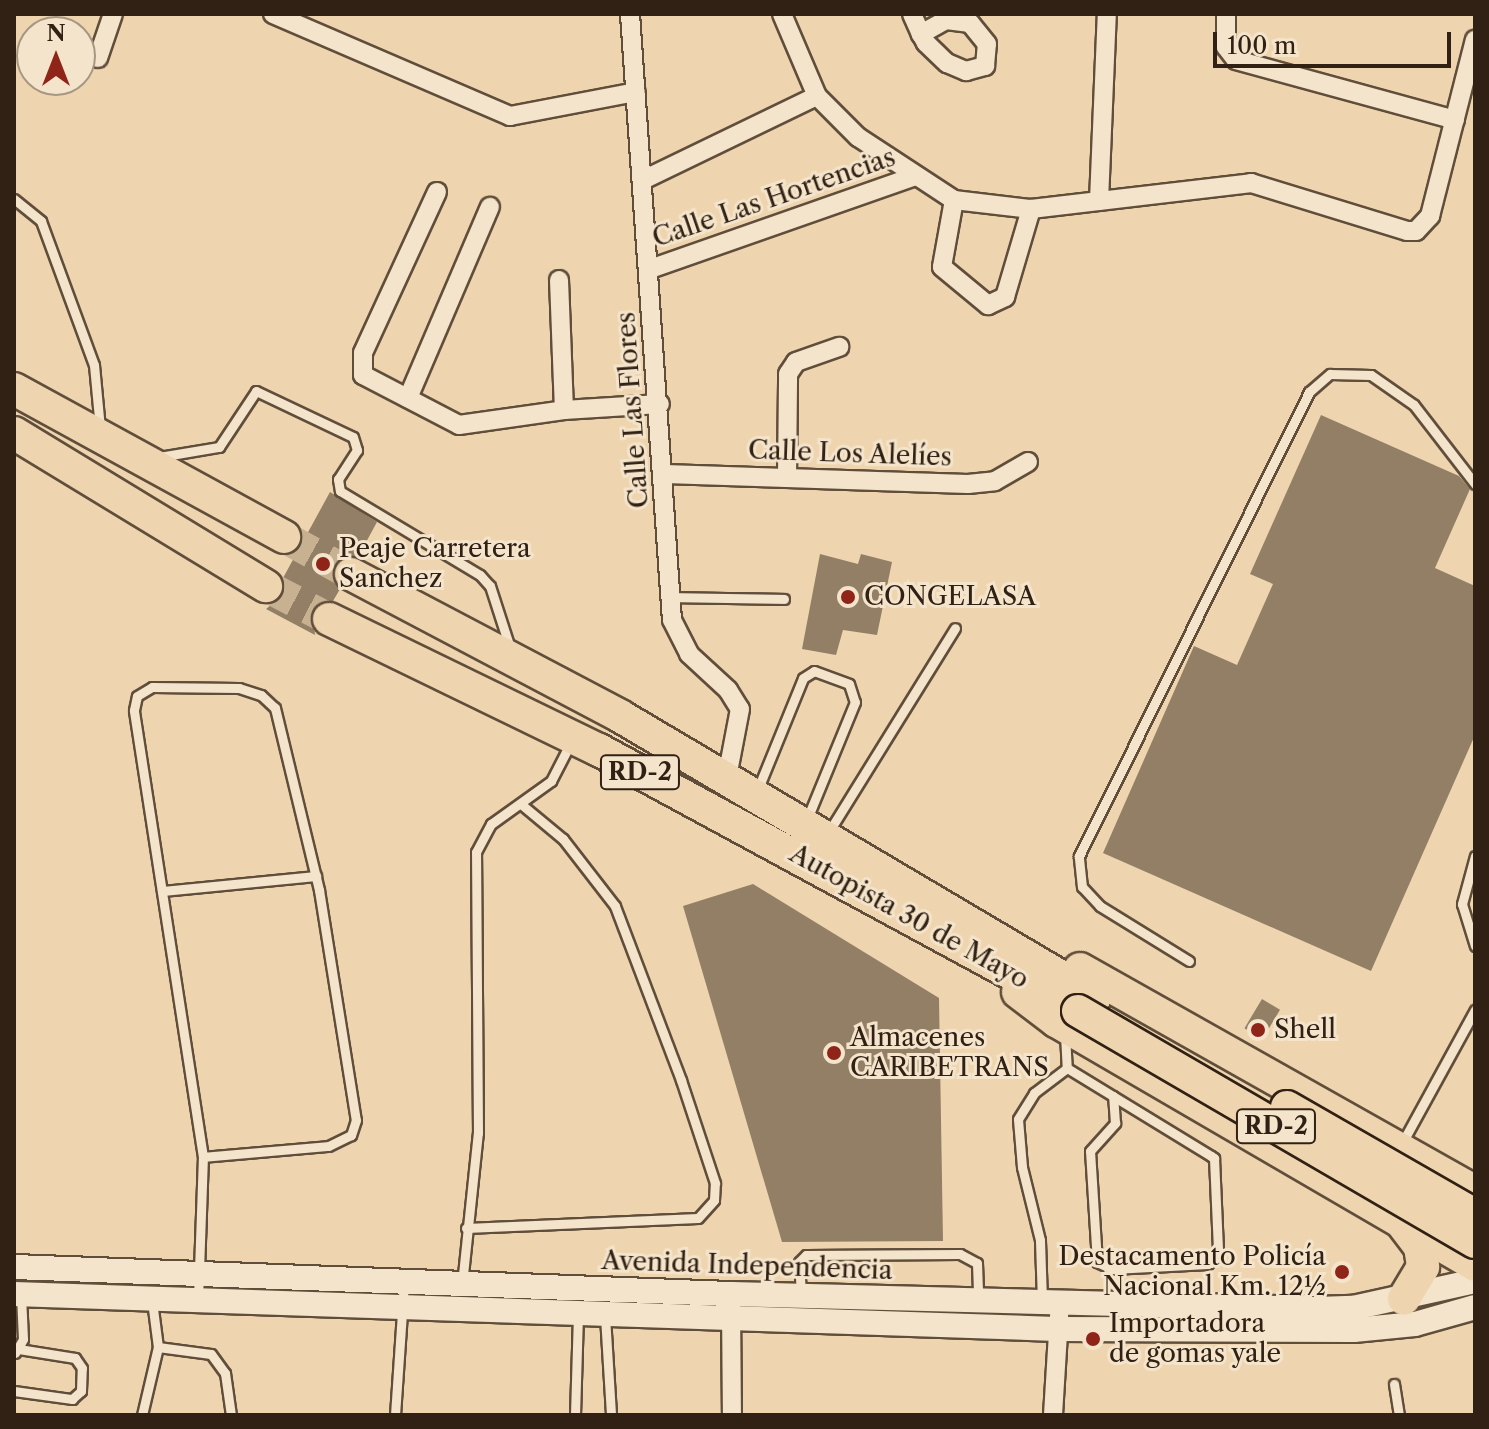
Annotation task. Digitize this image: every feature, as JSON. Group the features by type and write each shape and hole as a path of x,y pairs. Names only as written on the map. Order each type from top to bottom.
{"highway":[{"path":"14,389 284,537"},
{"path":"14,433 266,586"},
{"name":"Autopista 30 de Mayo","path":"351,574 514,663 620,716 727,777 816,830 1079,1011 1475,1242"},
{"name":"Autopista 30 de Mayo","path":"329,619 945,919"},
{"path":"586,744 620,716"},
{"path":"945,919 1034,943 1475,1192"},
{"path":"1079,1011 1368,1204 1475,1265"},
{"name":"Autopista 30 de Mayo","path":"1079,1011 1475,1215"},
{"path":"1402,1223 1420,1247 1423,1267 1404,1299"}],"street":[{"path":"98,58 113,14"},
{"path":"273,14 510,116 636,92"},
{"name":"Calle Las Flores","path":"630,14 665,474 670,597 678,637 740,709 727,777"},
{"path":"782,14 817,96 858,137 954,200 1031,209 1251,183 1416,231 1430,216 1475,40"},
{"path":"912,14 921,34"},
{"path":"1099,201 1107,14"},
{"path":"1226,14 1226,47 1236,60 1455,120"},
{"path":"643,180 817,96"},
{"name":"Calle Las Hortencias","path":"650,269 916,176"},
{"path":"437,192 360,364 363,375 459,425 475,427 564,410 660,404"},
{"path":"954,200 942,267 988,305 1005,297 1031,209"},
{"path":"408,398 490,207"},
{"path":"559,280 564,410"},
{"path":"787,478 788,374 796,362 839,347"},
{"name":"Calle Los Alelíes","path":"665,474 968,484 995,481 1028,462"},
{"name":"Avenida Independencia","path":"14,1267 731,1294 1353,1308 1475,1281"},
{"path":"731,1294 732,1415"},
{"name":"Avenida Independencia","path":"18,1295 1056,1329 1354,1330 1415,1324 1474,1313"},
{"path":"1051,1301 1056,1329 1053,1415"}],"lane":[{"path":"14,199 41,221 89,350 100,437"},
{"path":"1189,961 1100,906 1082,887 1079,856 1309,392 1330,374 1371,375 1414,405 1475,484"},
{"path":"142,460 219,447 256,391 353,437 357,450 338,479 340,491 480,575 490,586 514,663"},
{"path":"670,597 784,599"},
{"path":"816,830 955,628"},
{"path":"755,794 803,678 814,671 849,684 855,702 816,830"},
{"path":"198,1302 203,1157 134,710 137,696 152,687 239,688 261,695 275,708 316,876 356,1120 351,1135 328,1146 203,1157"},
{"path":"462,1311 466,1228 478,1133 476,852 491,824 522,805 551,781 586,744"},
{"path":"466,1228 698,1218 714,1200 715,1183 681,1080 615,906 563,839 522,805"},
{"path":"1475,856 1462,904 1475,946"},
{"path":"162,891 316,876"},
{"path":"1368,1204 1475,1010"},
{"path":"1051,1301 1022,1167 1018,1119 1034,1093 1067,1068 1079,1011"},
{"path":"1067,1068 1113,1096 1214,1158 1218,1241 1217,1254 1208,1264 1112,1269 1097,1262 1090,1151 1115,1123 1113,1096"},
{"path":"801,1296 799,1262 806,1255 960,1254 977,1263 978,1300"},
{"path":"395,1415 404,1283"},
{"path":"575,1415 578,1289"},
{"path":"14,1391 72,1399 81,1391 82,1368 75,1358 16,1351 23,1339 18,1295"},
{"path":"142,1415 158,1347 152,1301"},
{"path":"605,1316 611,1415"},
{"path":"158,1347 211,1354 225,1373 231,1415"},
{"path":"1394,1384 1399,1415"}],"building":[{"path":"1321,415 1459,476 1470,489 1435,568 1475,586 1475,735 1371,971 1103,853 1194,646 1237,665 1273,584 1250,574"},
{"name":"Peaje Carretera Sanchez","path":"330,492 377,522 358,557 342,558 335,564 332,576 340,589 333,601 312,610 315,635 266,609 283,595 283,578"},
{"name":"CONGELASA","path":"820,554 858,564 861,554 892,562 877,635 843,630 836,655 802,649"},
{"name":"Almacenes CARIBETRANS","path":"753,884 939,998 943,1241 782,1242 683,906"},
{"path":"1262,999 1280,1010 1262,1039 1244,1028"}],"tunnel":[{"path":"284,537 351,574"},
{"path":"266,586 329,619"}],"place":[{"name":"Peaje Carretera Sanchez","path":"323,564"},
{"name":"CONGELASA","path":"848,597"},
{"name":"Shell","path":"1258,1030"},
{"name":"Almacenes CARIBETRANS","path":"834,1053"},
{"name":"Destacamento Policía Nacional Km. 12½","path":"1342,1272"},
{"name":"Importadora de gomas yale","path":"1093,1339"}]}
